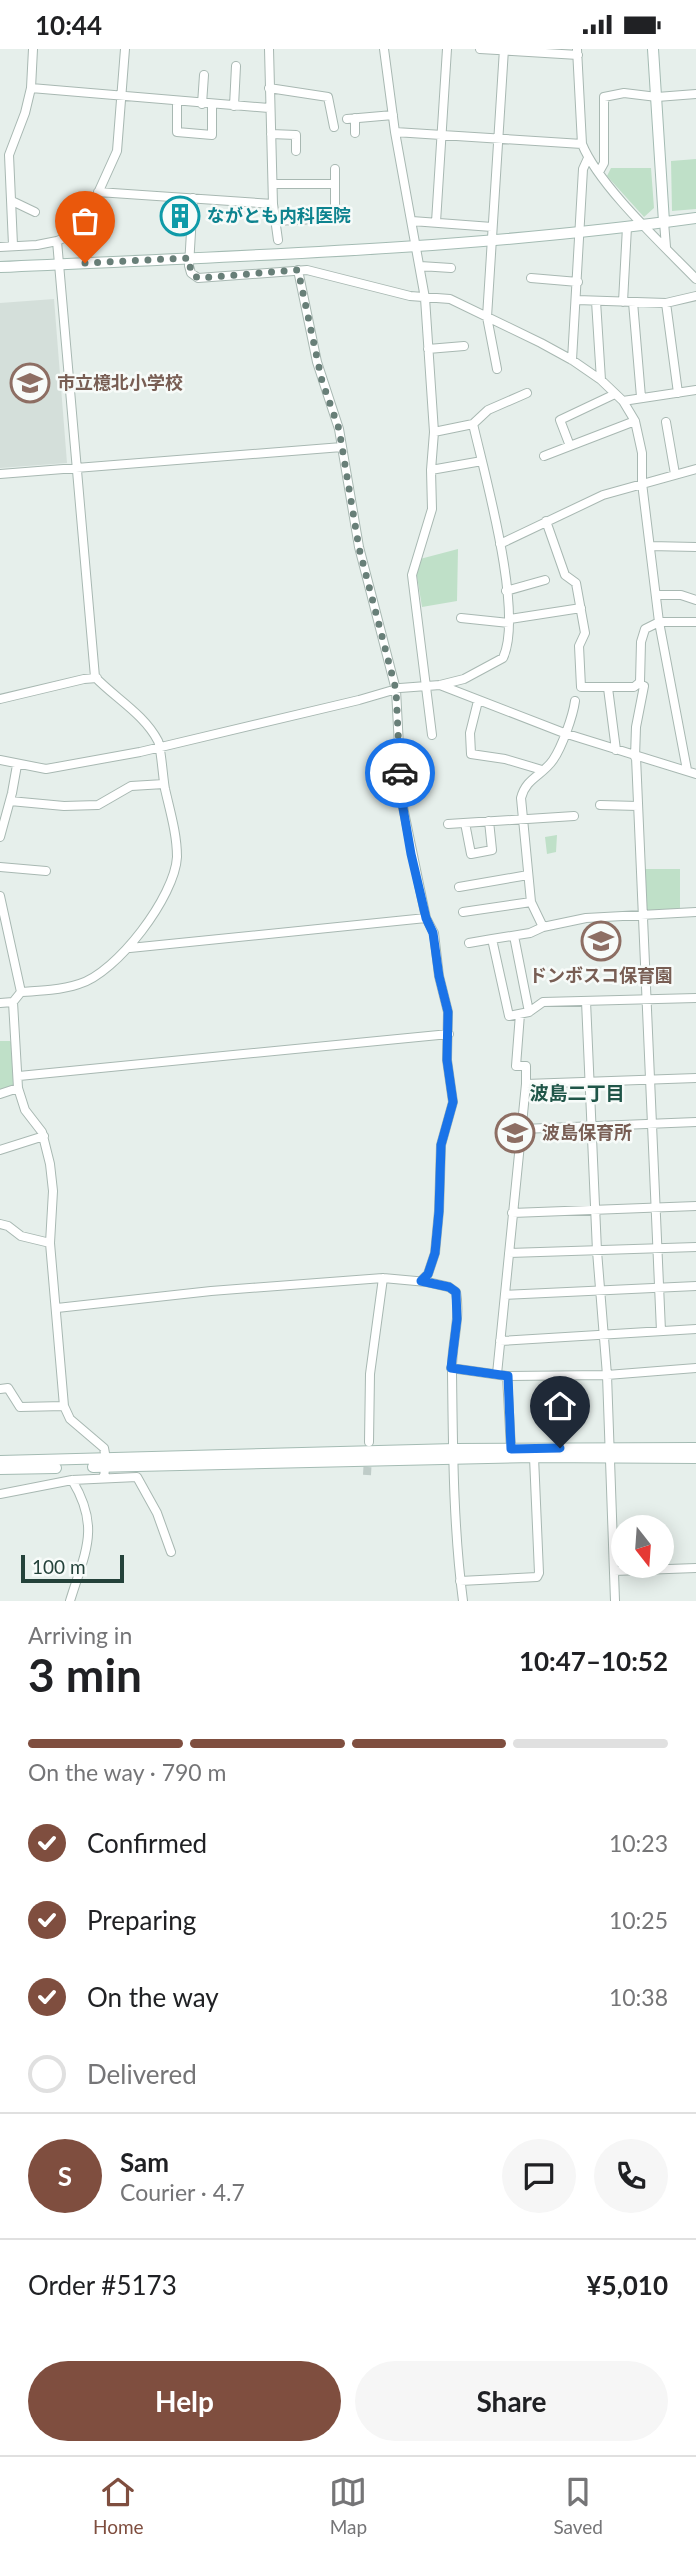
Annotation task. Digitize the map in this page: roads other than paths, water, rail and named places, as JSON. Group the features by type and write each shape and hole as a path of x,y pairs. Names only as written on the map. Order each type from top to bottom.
{"street":[{"path":"13,245 12,201 4,155 25,113 31,88 33,49"},
{"path":"0,247 57,241 78,231 83,224 117,151 125,49"},
{"path":"269,49 273,204 278,240"},
{"path":"384,49 425,298 434,432 430,470 430,521 412,575 432,735"},
{"path":"436,222 447,49"},
{"path":"480,49 577,52 582,144 588,158 643,225 696,279"},
{"path":"653,49 666,247"},
{"path":"497,369 487,317 504,50"},
{"path":"234,106 236,66"},
{"path":"202,104 204,75"},
{"path":"269,87 328,97 334,127"},
{"path":"31,88 269,108"},
{"path":"599,171 604,163 604,97 624,93 657,97 696,94"},
{"path":"177,102 177,132 212,135 212,105"},
{"path":"355,132 351,118 393,115"},
{"path":"396,132 582,144"},
{"path":"271,134 296,135 296,151"},
{"path":"572,361 583,169 588,158"},
{"path":"275,221 335,218 335,169"},
{"path":"273,184 335,184"},
{"path":"98,192 273,204"},
{"path":"0,760 46,769 160,748 427,684 440,685 564,733 636,757 692,772 659,622 642,483 642,453 635,421 623,401 601,380 541,342 450,299 425,298 373,288 307,270 198,278 191,273 189,258 193,198"},
{"path":"12,201 35,212"},
{"path":"0,269 416,244 492,242 696,218"},
{"path":"412,221 492,227"},
{"path":"627,227 628,302 641,397"},
{"path":"57,241 97,678 145,723 160,748 177,856 175,871 163,896 130,948 102,971 80,984 21,992 13,1002 18,1088 25,1109 44,1136 50,1164 53,1191 50,1243 64,1406 70,1419 104,1448 105,1468"},
{"path":"420,266 451,268"},
{"path":"298,270 317,362 339,429 359,548 396,690 402,802 426,918 433,933 439,976 448,1012 447,1060 453,1102 441,1145 435,1253 428,1274 421,1281"},
{"path":"531,278 578,282"},
{"path":"577,299 666,303 696,296"},
{"path":"596,301 601,380"},
{"path":"666,303 678,393"},
{"path":"428,349 464,347"},
{"path":"623,401 696,390"},
{"path":"434,432 473,424 488,411 527,393"},
{"path":"570,446 560,420 615,394"},
{"path":"544,456 635,421"},
{"path":"666,422 675,474"},
{"path":"440,685 464,679 503,657 510,640 500,544 473,424"},
{"path":"0,474 342,447"},
{"path":"430,470 481,461"},
{"path":"500,544 603,495 696,469"},
{"path":"547,521 565,575 576,583 585,633 579,646 581,687 644,686 636,727 636,757 661,1331"},
{"path":"650,547 696,547"},
{"path":"506,591 545,580"},
{"path":"656,595 681,595 696,600"},
{"path":"461,618 510,621 581,608"},
{"path":"638,684 641,642 645,629 659,622 696,622"},
{"path":"0,699 97,678"},
{"path":"608,688 616,750"},
{"path":"478,701 470,733 471,754 505,759 542,771"},
{"path":"543,927 531,902 521,798 524,786 552,761 575,701"},
{"path":"0,837 17,765"},
{"path":"10,801 64,806 98,805 131,786 164,784"},
{"path":"600,805 638,806"},
{"path":"448,824 574,816"},
{"path":"465,823 471,854 492,850 489,821"},
{"path":"0,867 46,871"},
{"path":"459,887 528,875"},
{"path":"0,896 4,940 21,992"},
{"path":"463,912 531,902"},
{"path":"469,943 530,933 543,927 586,918 696,912"},
{"path":"130,948 426,918"},
{"path":"497,1374 526,1084 526,1066 516,1066 524,1013 514,936"},
{"path":"492,939 509,1016 524,1013 543,1002 696,998"},
{"path":"586,1001 597,1251 607,1375 612,1515"},
{"path":"0,1003 13,1002"},
{"path":"19,1076 449,1034"},
{"path":"526,1084 696,1078"},
{"path":"0,1094 18,1088"},
{"path":"522,1129 696,1122"},
{"path":"0,1150 44,1136"},
{"path":"512,1213 696,1206"},
{"path":"0,1224 8,1226 21,1236 50,1243"},
{"path":"509,1252 696,1247"},
{"path":"369,1441 370,1374 383,1278"},
{"path":"57,1308 211,1291 383,1278 421,1281 449,1287 456,1292 457,1319 451,1368 463,1601"},
{"path":"505,1295 696,1286"},
{"path":"500,1341 696,1329"},
{"path":"451,1368 508,1376 607,1375 696,1368"},
{"path":"508,1376 511,1449"},
{"path":"0,1389 8,1388 20,1407 64,1406"},
{"path":"0,1469 105,1468 454,1455 534,1457 696,1448"},
{"path":"454,1455 511,1449 696,1458"},
{"path":"460,1581 537,1577 534,1457"},
{"path":"0,1461 105,1468 137,1477 157,1513 171,1552"},
{"path":"0,1494 72,1481 105,1468"},
{"path":"70,1601 85,1554 89,1529 86,1508 72,1481"},
{"path":"674,1569 696,1568"},
{"path":"614,1579 615,1601"}],"tunnel":[{"path":"367,1475 368,1457"}],"place":[{"name":"ながとも内科医院","path":"180,216"},
{"name":"市立檍北小学校","path":"30,383"},
{"name":"ドンボスコ保育園","path":"601,941"},
{"name":"波島保育所","path":"515,1133"}],"district":[{"name":"波島二丁目","path":"577,1093"}]}
